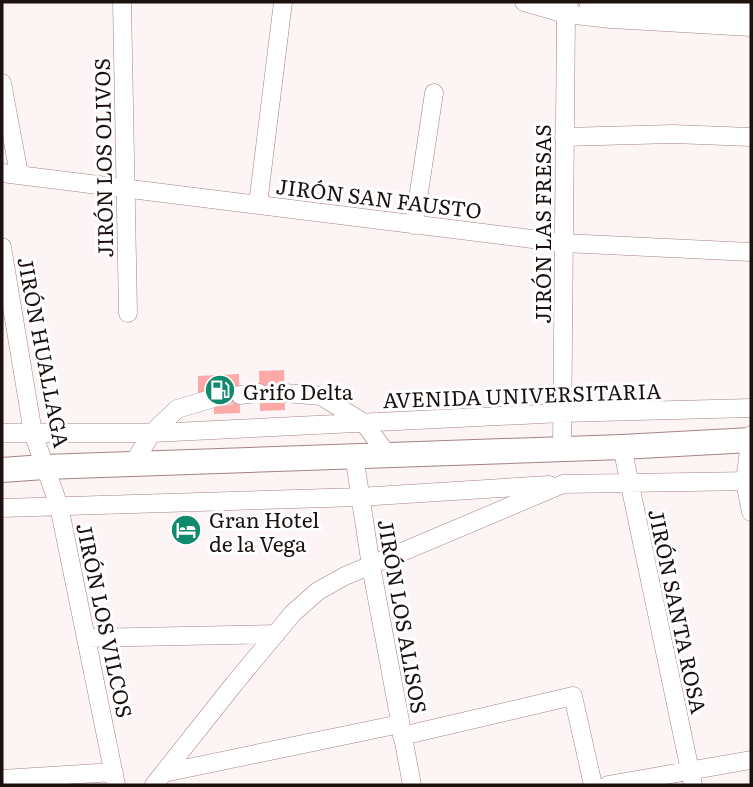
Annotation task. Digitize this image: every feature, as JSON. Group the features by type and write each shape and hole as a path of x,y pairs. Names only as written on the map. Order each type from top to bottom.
{"highway":[{"path":"2,470 562,447 622,447 751,438"}],"street":[{"name":"JIRÓN LOS OLIVOS","path":"122,2 128,313"},
{"path":"258,204 283,2"},
{"path":"524,2 567,8 611,19 751,27"},
{"path":"588,2 751,11"},
{"name":"JIRÓN LAS FRESAS","path":"562,447 567,8"},
{"path":"2,83 10,174"},
{"path":"414,225 434,93"},
{"path":"564,138 673,134 751,137"},
{"name":"JIRÓN SAN FAUSTO","path":"10,174 564,243 751,252"},
{"name":"JIRÓN HUALLAGA","path":"2,247 33,433 44,467"},
{"path":"240,395 259,393"},
{"path":"285,393 321,396 364,424 387,454"},
{"path":"132,465 152,433 177,409 214,398"},
{"name":"AVENIDA UNIVERSITARIA","path":"2,433 152,433 562,413 751,408"},
{"path":"751,438 748,481 751,512"},
{"name":"JIRÓN SANTA ROSA","path":"622,447 692,778"},
{"name":"JIRÓN LOS ALISOS","path":"354,455 370,566 412,785"},
{"name":"JIRÓN LOS VILCOS","path":"44,467 59,506 115,779"},
{"path":"2,508 359,497 563,484 748,481"},
{"path":"159,779 276,634 318,591 563,484"},
{"path":"87,638 276,634"},
{"path":"159,779 573,696 593,785"},
{"path":"608,785 692,778 751,760"},
{"path":"2,779 115,779"}],"building":[{"path":"284,370 285,410 260,411 259,371"},
{"path":"239,374 240,413 214,414 214,398 198,394 198,376"}],"tunnel":[{"path":"214,398 240,395"}],"place":[{"name":"Grifo Delta","path":"220,390"},
{"name":"Gran Hotel de la Vega","path":"186,530"}]}
